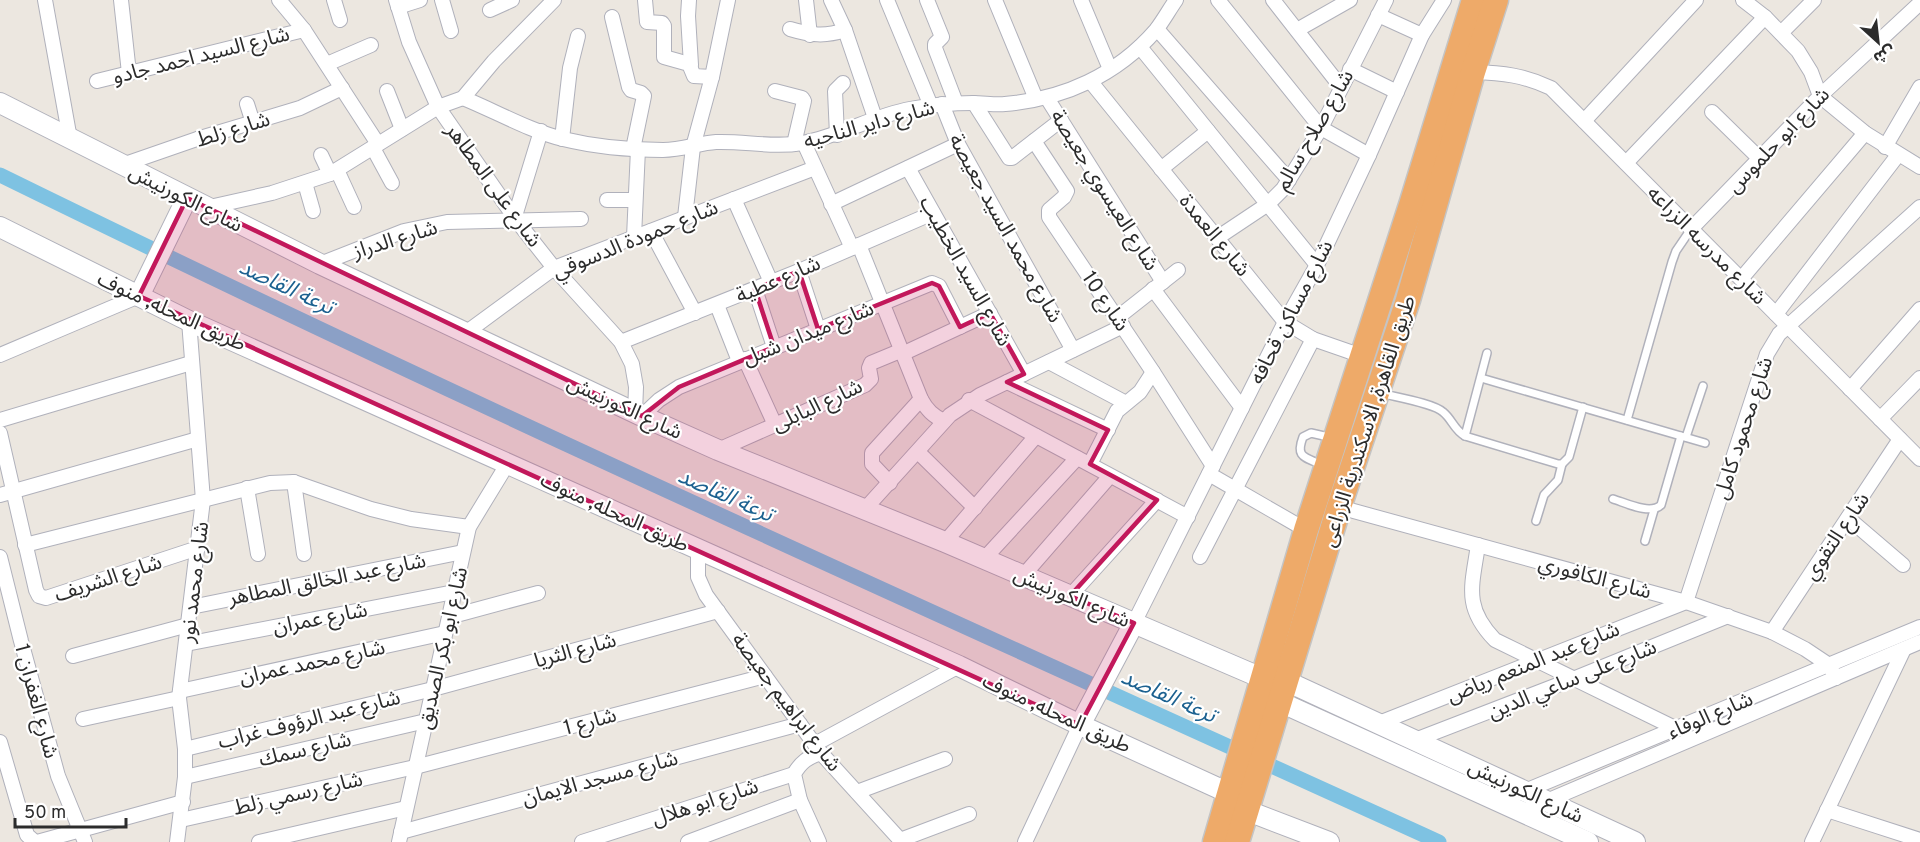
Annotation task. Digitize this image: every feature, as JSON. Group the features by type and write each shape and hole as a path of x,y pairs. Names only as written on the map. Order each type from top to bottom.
{"highway":[{"name":"طريق القاهرة, الاسكندرية الزراعى","path":"1272,698 1306,530 1412,202 1474,0"},
{"name":"طريق القاهرة, الاسكندرية الزراعى","path":"1215,842 1240,799 1272,698 1378,392 1408,300 1473,72 1496,0"},
{"path":"1412,202 1422,211 1435,209"},
{"path":"1382,293 1397,291 1408,300"},
{"name":"طريق القاهرة, الاسكندرية الزراعى","path":"1237,842 1240,799"}],"main road":[{"name":"شارع الكورنيش","path":"1,100 70,139 320,264 639,414 718,450 945,542 1070,596 1130,632 1588,842"},
{"path":"142,289 187,198"},
{"name":"طريق المحله, منوف","path":"0,227 142,289 189,321 959,666 1084,717 1240,799 1329,842"},
{"path":"1084,717 1130,632"},
{"name":"شارع الكورنيش","path":"1272,698 1379,723 1635,842"}],"street":[{"path":"45,0 70,139"},
{"path":"121,0 129,73"},
{"path":"279,0 304,30 342,88 376,146 392,183"},
{"path":"334,0 340,20"},
{"path":"420,0 397,4 422,75 438,108"},
{"path":"442,0 451,31"},
{"path":"490,10 512,0"},
{"path":"645,0 647,22 662,23 664,26 664,57 691,65"},
{"path":"689,0 688,16 693,75 712,77"},
{"path":"685,218 693,147 712,77 728,0"},
{"path":"806,0 810,35"},
{"path":"831,0 845,30 875,118"},
{"name":"شارع محمد السيد جعيصة","path":"887,0 936,105 1073,350"},
{"path":"927,0 942,37 935,44 935,48 956,104"},
{"name":"شارع العيسوي جعيصة","path":"995,0 1042,99 1061,120 1158,286 1242,408"},
{"path":"1080,0 1110,69"},
{"name":"شارع داير الناحيه","path":"463,98 562,139 599,146 635,149 693,147 715,142 765,145 799,143 837,135 875,118 936,105 1004,104 1042,99 1091,82 1140,47 1157,29 1176,0"},
{"path":"1218,0 1321,128 1370,155"},
{"path":"1273,0 1341,87"},
{"name":"شارع صلاح سالم","path":"1217,238 1268,204 1283,189 1321,128 1386,0"},
{"name":"شارع مساكن قحافه","path":"1130,632 1285,322 1317,265 1370,155 1422,35 1444,0"},
{"path":"1584,121 1696,0"},
{"path":"1743,0 1765,17 1798,51 1811,72 1820,96 1865,133 1920,167"},
{"path":"1781,33 1814,0"},
{"path":"1297,30 1343,2"},
{"path":"206,207 272,193 334,172 438,108 463,98 546,3"},
{"name":"شارع ابو حلموس","path":"1691,229 1820,96 1920,3"},
{"path":"1378,15 1422,35"},
{"path":"612,17 629,87 644,96 635,149 634,237"},
{"path":"1626,163 1765,17"},
{"path":"790,29 810,35 834,34 845,30"},
{"path":"1157,29 1289,180"},
{"name":"شارع السيد احمد جادو","path":"97,81 304,30"},
{"path":"562,139 570,68 578,36"},
{"path":"327,64 371,45"},
{"path":"1140,47 1317,265"},
{"path":"1350,69 1397,92"},
{"name":"شارع مدرسه الزراعه","path":"1473,72 1530,78 1551,88 1900,439 1917,450"},
{"name":"شارع العمدة","path":"1091,82 1285,322 1313,339 1362,356"},
{"path":"837,135 835,91 843,83"},
{"path":"1885,147 1920,87"},
{"name":"شارع زلط","path":"122,165 300,108 342,88"},
{"path":"387,91 402,129"},
{"path":"775,91 803,99 799,143 815,168 831,204 856,247 926,409 944,422"},
{"path":"974,103 1009,158 1061,120"},
{"path":"247,104 254,123"},
{"name":"شارع على المطاهر","path":"438,108 554,268 621,342 632,364 639,414"},
{"path":"1712,112 1760,158"},
{"path":"516,218 541,131"},
{"path":"1161,169 1208,131"},
{"path":"1741,279 1865,133"},
{"name":"شارع 10","path":"1034,141 1067,191 1064,197 1049,210 1049,217 1154,372 1211,470"},
{"path":"831,204 958,144"},
{"path":"321,155 334,172 354,207"},
{"path":"1776,314 1898,155"},
{"name":"شارع حمودة الدسوقي","path":"466,332 554,268 815,168"},
{"name":"شارع السيد الخطيب","path":"908,168 1024,374"},
{"path":"305,183 313,211"},
{"path":"734,199 771,282"},
{"path":"607,200 634,200"},
{"name":"شارع محمود كامل","path":"1686,602 1767,354 1779,334 1920,207"},
{"name":"شارع عطية","path":"621,342 717,305 933,213"},
{"name":"شارع الدراز","path":"320,264 384,239 447,222 516,218 580,219"},
{"path":"651,231 695,313"},
{"path":"865,510 944,422 969,400 1073,350 1120,322 1178,270"},
{"path":"799,271 818,329"},
{"name":"شارع ميدان شبل","path":"639,414 680,387 934,283 939,286 960,327"},
{"path":"0,355 142,289"},
{"path":"755,289 774,347"},
{"path":"717,305 775,425"},
{"path":"1850,389 1920,309"},
{"path":"901,352 990,313"},
{"name":"شارع محمد نور","path":"177,842 185,777 185,749 179,694 203,500 189,321"},
{"path":"1200,557 1313,339"},
{"name":"شارع البابلى","path":"718,450 865,385 871,379 869,368 871,363 901,352"},
{"path":"1049,362 1126,403"},
{"path":"0,420 191,363"},
{"path":"984,559 1083,461 1108,430 1117,411 1140,392 1154,372"},
{"path":"1880,419 1920,378"},
{"path":"1007,382 1108,430"},
{"path":"890,483 872,464 872,453 921,399"},
{"path":"969,400 1188,517"},
{"name":"شارع الشريف","path":"0,433 7,493 39,596 46,598 198,549"},
{"path":"945,542 1036,436"},
{"path":"7,493 198,439"},
{"name":"شارع التقوي","path":"1772,633 1900,439"},
{"path":"918,452 975,508"},
{"name":"شارع ابو بكر الصديق","path":"400,837 469,527 508,463"},
{"path":"1211,470 1235,489 1306,530"},
{"path":"1023,576 1110,476"},
{"path":"25,545 247,488 270,483 294,482 371,509 411,519 469,527"},
{"path":"294,482 304,554"},
{"path":"247,488 258,554"},
{"path":"1070,596 1157,500"},
{"name":"شارع الكافوري","path":"1339,507 1686,602 1728,616 1805,649 1829,665 1836,678"},
{"path":"1848,518 1903,565"},
{"path":"1478,545 1471,593 1474,611 1483,627 1495,640 1677,729"},
{"name":"شارع ابراهيم جعيصة","path":"698,550 698,577 706,595 818,748 901,841"},
{"name":"شارع عبد الخالق المطاهر","path":"191,607 463,552"},
{"name":"شارع الغفران 1","path":"0,556 58,776 83,836"},
{"name":"شارع عمران","path":"186,644 454,592"},
{"path":"449,617 538,593"},
{"name":"شارع عبد المنعم رياض","path":"1379,723 1686,602"},
{"name":"شارع الثريا","path":"433,689 718,611"},
{"name":"شارع على ساعي الدين","path":"1415,740 1728,616"},
{"path":"73,656 189,625"},
{"name":"شارع الوفاء","path":"1500,801 1920,627"},
{"name":"شارع محمد عمران","path":"83,719 179,694 445,633"},
{"name":"شارع الوفاء","path":"1523,811 1920,642"},
{"path":"1812,842 1904,649"},
{"path":"819,842 800,800 794,774 805,760 818,748 959,666"},
{"name":"شارع 1","path":"415,767 765,676"},
{"name":"شارع عبد الرؤوف غراب","path":"185,749 433,689"},
{"path":"1025,842 1084,717"},
{"name":"شارع سمك","path":"185,777 426,721"},
{"name":"شارع مسجد الايمان","path":"400,837 800,724"},
{"path":"0,742 5,776 33,840 83,836 183,802"},
{"path":"857,792 945,759"},
{"name":"شارع رسمي زلط","path":"181,820 415,767"},
{"name":"شارع ابو هلال","path":"582,842 794,774"},
{"path":"688,842 800,800"},
{"path":"259,842 406,808"},
{"path":"1827,810 1920,840"},
{"path":"901,841 969,814"}],"lane":[{"path":"1627,420 1672,262 1676,251 1691,229"},
{"path":"1465,435 1487,353"},
{"path":"1481,378 1705,443"},
{"path":"1645,541 1654,510 1661,505 1703,386"},
{"path":"1378,392 1440,409 1456,430 1465,435 1562,464"},
{"path":"1536,521 1544,495 1558,480 1562,464 1569,457 1583,408"},
{"path":"1613,499 1654,510"}],"highlighted area":[{"path":"187,198 642,416 679,387 774,347 755,289 799,271 818,329 932,283 939,286 960,327 990,313 1024,374 1007,382 1108,430 1090,464 1157,500 1070,596 1134,623 1080,725 139,296"}],"waterway":[{"name":"ترعة القاصد","path":"0,175 178,262 537,431 1439,842"}]}
